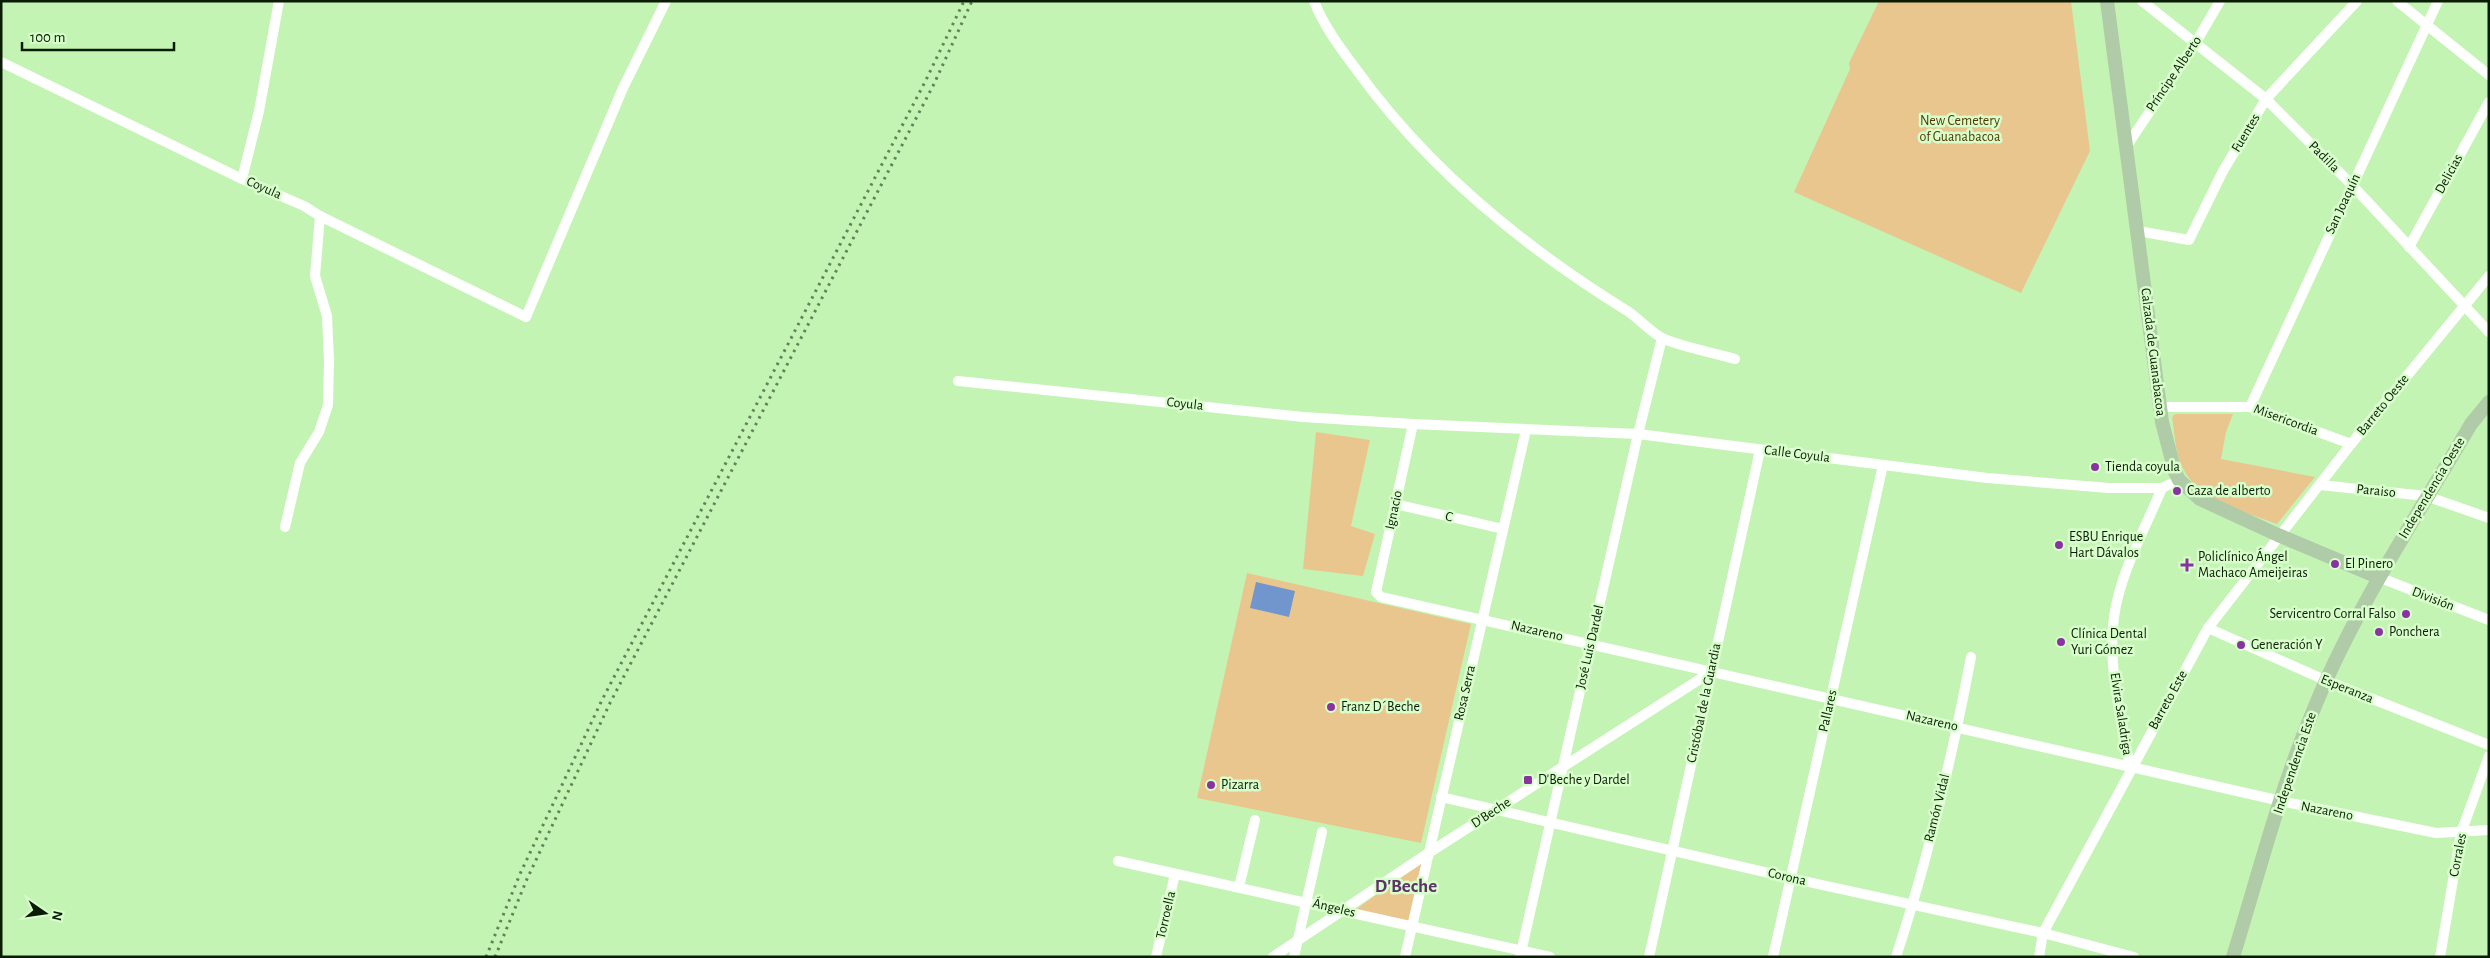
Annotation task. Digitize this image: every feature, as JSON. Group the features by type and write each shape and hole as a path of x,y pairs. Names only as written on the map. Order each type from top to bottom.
{"main road":[{"name":"Calzada de Guanabacoa","path":"2107,1 2160,407 2175,472 2179,480"},
{"name":"Independencia Oeste","path":"2378,578 2470,424 2489,402"},
{"path":"2179,480 2200,499 2278,536 2378,578"},
{"name":"Independencia Este","path":"2233,957 2281,801 2310,715 2378,578"}],"street":[{"path":"242,179 259,111 279,1"},
{"name":"Coyula","path":"1,62 242,179 304,206 320,216 526,317 623,88 666,1"},
{"path":"1314,1 1344,52 1384,108 1448,174 1527,243 1596,293 1631,314 1662,338 1735,359"},
{"name":"Padilla","path":"2142,1 2266,99 2352,185 2489,332"},
{"name":"Príncipe Alberto","path":"2126,147 2195,44 2220,1"},
{"name":"Fuentes","path":"2138,231 2188,240 2223,171 2266,99 2356,1"},
{"path":"2396,1 2489,75"},
{"name":"San Joaquín","path":"2250,407 2426,23 2438,1"},
{"name":"Delicias","path":"2409,247 2489,102"},
{"path":"285,527 300,463 319,432 328,405 327,316 315,276 320,216"},
{"name":"Barreto Oeste","path":"2278,536 2489,276"},
{"name":"José Luis Dardel","path":"1521,954 1638,434 1662,338"},
{"name":"Coyula","path":"958,380 1302,417 1413,424"},
{"name":"Misericordia","path":"2160,407 2250,407 2351,444"},
{"name":"Calle Coyula","path":"1413,424 1638,434 1987,478 2109,488 2162,488 2179,480"},
{"name":"Ignacio","path":"1377,595 1376,592 1413,424"},
{"name":"Rosa Serra","path":"1405,957 1427,854 1526,430"},
{"name":"Cristóbal de la Guardia","path":"1648,957 1760,450"},
{"name":"Pallares","path":"1772,957 1884,465"},
{"name":"Paraiso","path":"2320,485 2426,496 2489,518"},
{"name":"Elvira Saladriga","path":"2130,768 2112,657 2114,616 2125,578 2162,488"},
{"name":"C","path":"1395,504 1503,529"},
{"name":"Barreto Este","path":"2039,957 2044,933 2130,768 2208,628 2278,536"},
{"name":"División","path":"2378,578 2489,620"},
{"name":"Nazareno","path":"1377,595 2281,801 2436,833 2489,830"},
{"name":"Esperanza","path":"2208,628 2327,681 2489,745"},
{"name":"Ramón Vidal","path":"1896,957 1913,904 1958,727 1971,658"},
{"name":"D'Beche","path":"1273,957 1496,809 1711,672"},
{"name":"Corrales","path":"2440,957 2461,833 2489,756"},
{"name":"Corona","path":"1441,797 1672,849 1790,878 2044,933 2134,957"},
{"path":"1239,887 1255,820"},
{"path":"1294,957 1322,832"},
{"name":"Ángeles","path":"1118,861 1412,926 1521,954 1550,957"},
{"name":"Torroella","path":"1156,957 1175,874"}],"green space":[{"name":"New Cemetery of Guanabacoa","path":"1879,1 2071,1 2090,151 2021,293 1794,192 1850,69 1849,63"},
{"path":"2175,414 2233,414 2226,432 2221,459 2315,477 2277,524 2226,505 2203,492 2185,472 2179,459 2176,445 2172,417"},
{"path":"1316,432 1370,440 1351,526 1375,534 1363,576 1303,569"},
{"name":"Franz D´Beche","path":"1247,573 1471,624 1421,843 1197,798"},
{"path":"1423,861 1409,922 1355,910"}],"water":[{"path":"1256,582 1295,591 1289,617 1250,608"}],"railway":[{"path":"486,957 520,874 602,700 926,80 964,1"},
{"path":"495,957 527,879 610,703 934,84 972,1"}],"place":[{"name":"Tienda coyula","path":"2095,467"},
{"name":"Caza de alberto","path":"2177,491"},
{"name":"ESBU Enrique Hart Dávalos","path":"2059,545"},
{"name":"El Pinero","path":"2335,564"},
{"name":"Policlínico Ángel Machaco Ameijeiras","path":"2187,565"},
{"name":"Servicentro Corral Falso","path":"2406,614"},
{"name":"Ponchera","path":"2379,632"},
{"name":"Clínica Dental Yuri Gómez","path":"2061,642"},
{"name":"Generación Y","path":"2241,645"},
{"name":"Franz D´Beche","path":"1331,707"},
{"name":"D'Beche y Dardel","path":"1528,780"},
{"name":"Pizarra","path":"1211,785"}],"district":[{"name":"D'Beche","path":"1406,886"}]}
